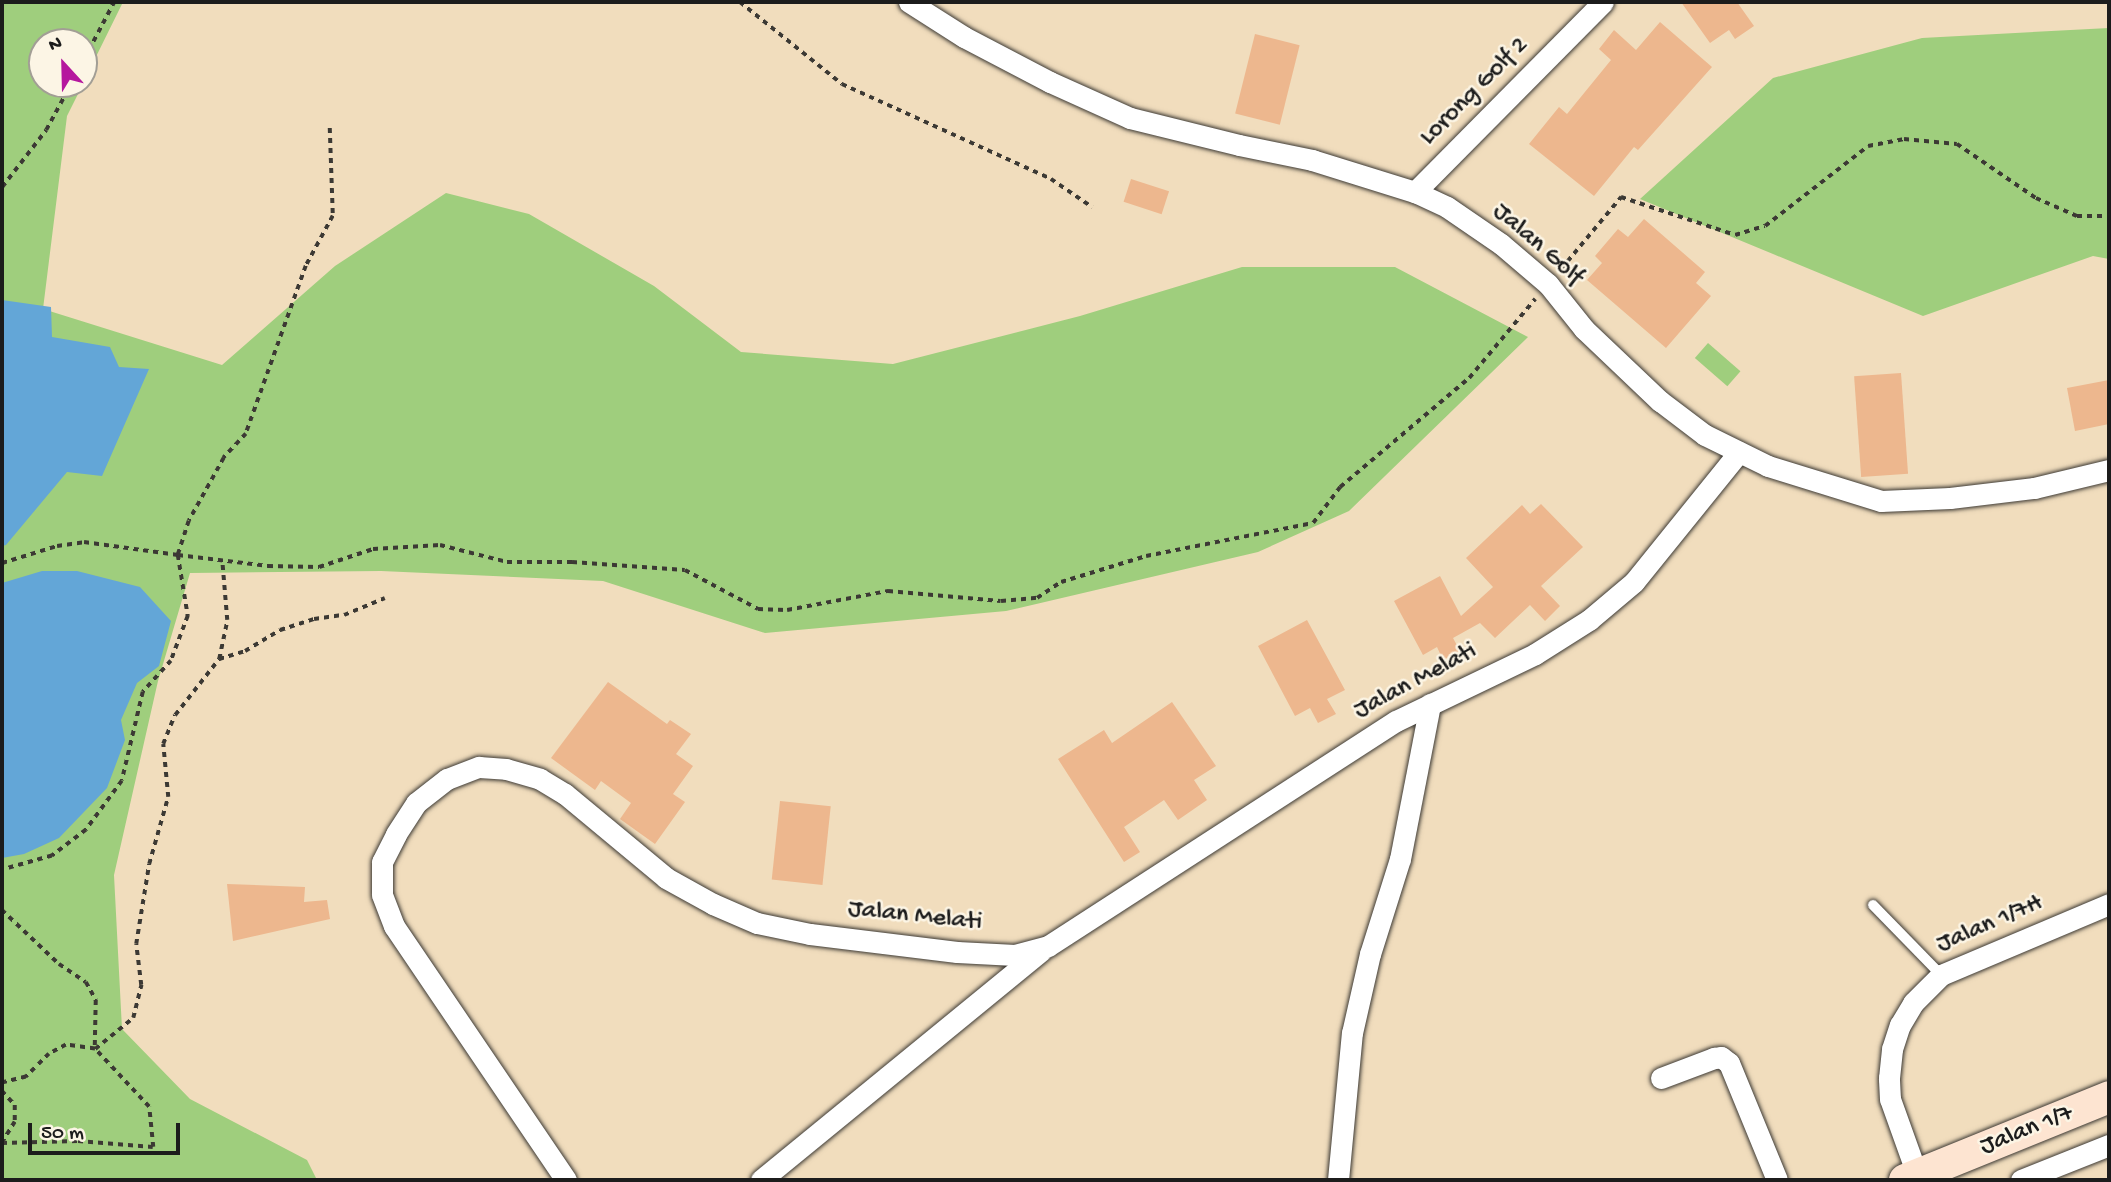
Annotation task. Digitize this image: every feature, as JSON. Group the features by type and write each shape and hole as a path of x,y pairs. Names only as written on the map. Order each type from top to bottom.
{"street":[{"name":"Jalan Golf","path":"909,2 964,37 1050,82 1130,118 1312,160 1415,192 1447,207 1501,244 1548,284 1584,329 1660,401 1705,435 1768,466 1881,501 1950,498 2034,488 2109,470"},
{"name":"Lorong Golf 2","path":"1415,192 1603,2"},
{"name":"Jalan Melati","path":"566,1180 394,926 382,894 382,862 396,834 416,803 447,779 479,767 506,769 540,779 565,794 666,878 713,904 757,923 810,933 957,952 1016,955 1048,946 1333,761 1430,704 1535,654 1589,620 1634,582 1739,452"},
{"path":"1338,1180 1352,1033 1370,954 1401,859 1430,704"},
{"name":"Jalan 1/7H","path":"1913,1179 1890,1099 1889,1078 1892,1049 1900,1025 1913,1003 1941,975 2109,904"},
{"path":"761,1180 1048,946"},
{"path":"1661,1078 1714,1058 1721,1057 1729,1063 1777,1180"},
{"name":"Jalan 1/7","path":"1913,1179 2109,1097"},
{"path":"2021,1180 2109,1145"}],"lane":[{"path":"1873,905 1941,975"}],"path":[{"path":"98,32 114,2"},
{"path":"740,2 842,84 1051,179 1092,207"},
{"path":"2,187 46,130 63,98"},
{"path":"2,870 52,856 86,830 121,782 143,692 171,661 188,615 178,555 189,521 218,468 246,434 306,266 333,216 331,128"},
{"path":"2,564 57,546 84,542 222,561 319,567 373,549 440,545 507,562 572,562 685,570 758,610 787,610 888,591 1001,601 1037,598 1061,582 1146,556 1313,523 1340,487 1469,378 1621,197 1735,235 1765,226 1868,146 1904,139 1957,144 2036,198 2077,216 2109,216"},
{"path":"95,1049 133,1018 141,985 136,944 138,931 149,864 168,797 163,744 175,715 219,659 227,620 222,561"},
{"path":"219,659 245,651 280,630 314,619 344,615 385,598"},
{"path":"2,910 59,964 86,982 96,1000 95,1049"},
{"path":"2,1083 26,1077 49,1054 66,1045 95,1049 149,1107 153,1147 78,1141 2,1143"},
{"path":"2,1091 15,1105 15,1122 2,1143"}],"green space":[{"path":"2,2 123,2 98,53 98,28 28,28 28,98 76,98 67,116 43,309 222,365 335,266 446,193 529,214 654,286 741,352 893,364 1080,316 1242,267 1395,267 1528,337 1349,511 1258,552 1006,611 765,633 603,581 381,571 190,573 158,681 114,875 122,1029 190,1099 307,1160 317,1180 2,1180"},
{"path":"2109,28 2109,259 2093,256 1923,316 1640,199 1773,78 1922,38"},
{"path":"1708,343 1740,371 1727,386 1695,358"}],"water":[{"path":"2,300 51,307 52,337 110,347 119,367 149,369 102,476 67,472 6,545 2,546"},
{"path":"42,571 77,571 140,587 171,621 159,666 137,683 121,720 125,740 107,788 59,838 24,854 2,858 2,583"}],"building":[{"path":"1681,2 1737,2 1754,26 1735,39 1729,30 1710,43"},
{"path":"1660,22 1712,67 1638,150 1634,147 1594,196 1529,144 1559,107 1567,114 1611,60 1599,49 1614,30 1636,50"},
{"path":"1255,34 1300,45 1280,125 1235,114"},
{"path":"1131,179 1169,191 1162,214 1124,202"},
{"path":"1644,219 1705,272 1696,283 1711,296 1666,348 1587,280 1602,263 1595,256 1618,229 1628,237"},
{"path":"1901,373 1908,474 1861,477 1854,376"},
{"path":"2109,380 2109,424 2075,431 2067,388"},
{"path":"1541,504 1583,547 1541,586 1560,606 1545,621 1530,605 1495,638 1480,623 1453,638 1460,651 1443,660 1437,647 1423,655 1394,601 1440,576 1461,616 1493,587 1466,558 1522,505 1530,514"},
{"path":"1307,620 1345,690 1327,699 1336,714 1318,723 1310,708 1295,716 1258,646"},
{"path":"608,682 667,724 670,720 691,734 676,754 693,766 673,794 685,802 655,844 620,819 631,803 601,781 595,790 551,758"},
{"path":"1172,702 1216,766 1194,780 1207,800 1178,820 1164,800 1124,827 1140,852 1124,862 1058,759 1104,730 1112,743"},
{"path":"780,801 831,806 822,885 772,880"},
{"path":"227,884 305,887 304,902 327,900 330,919 233,941"}]}
